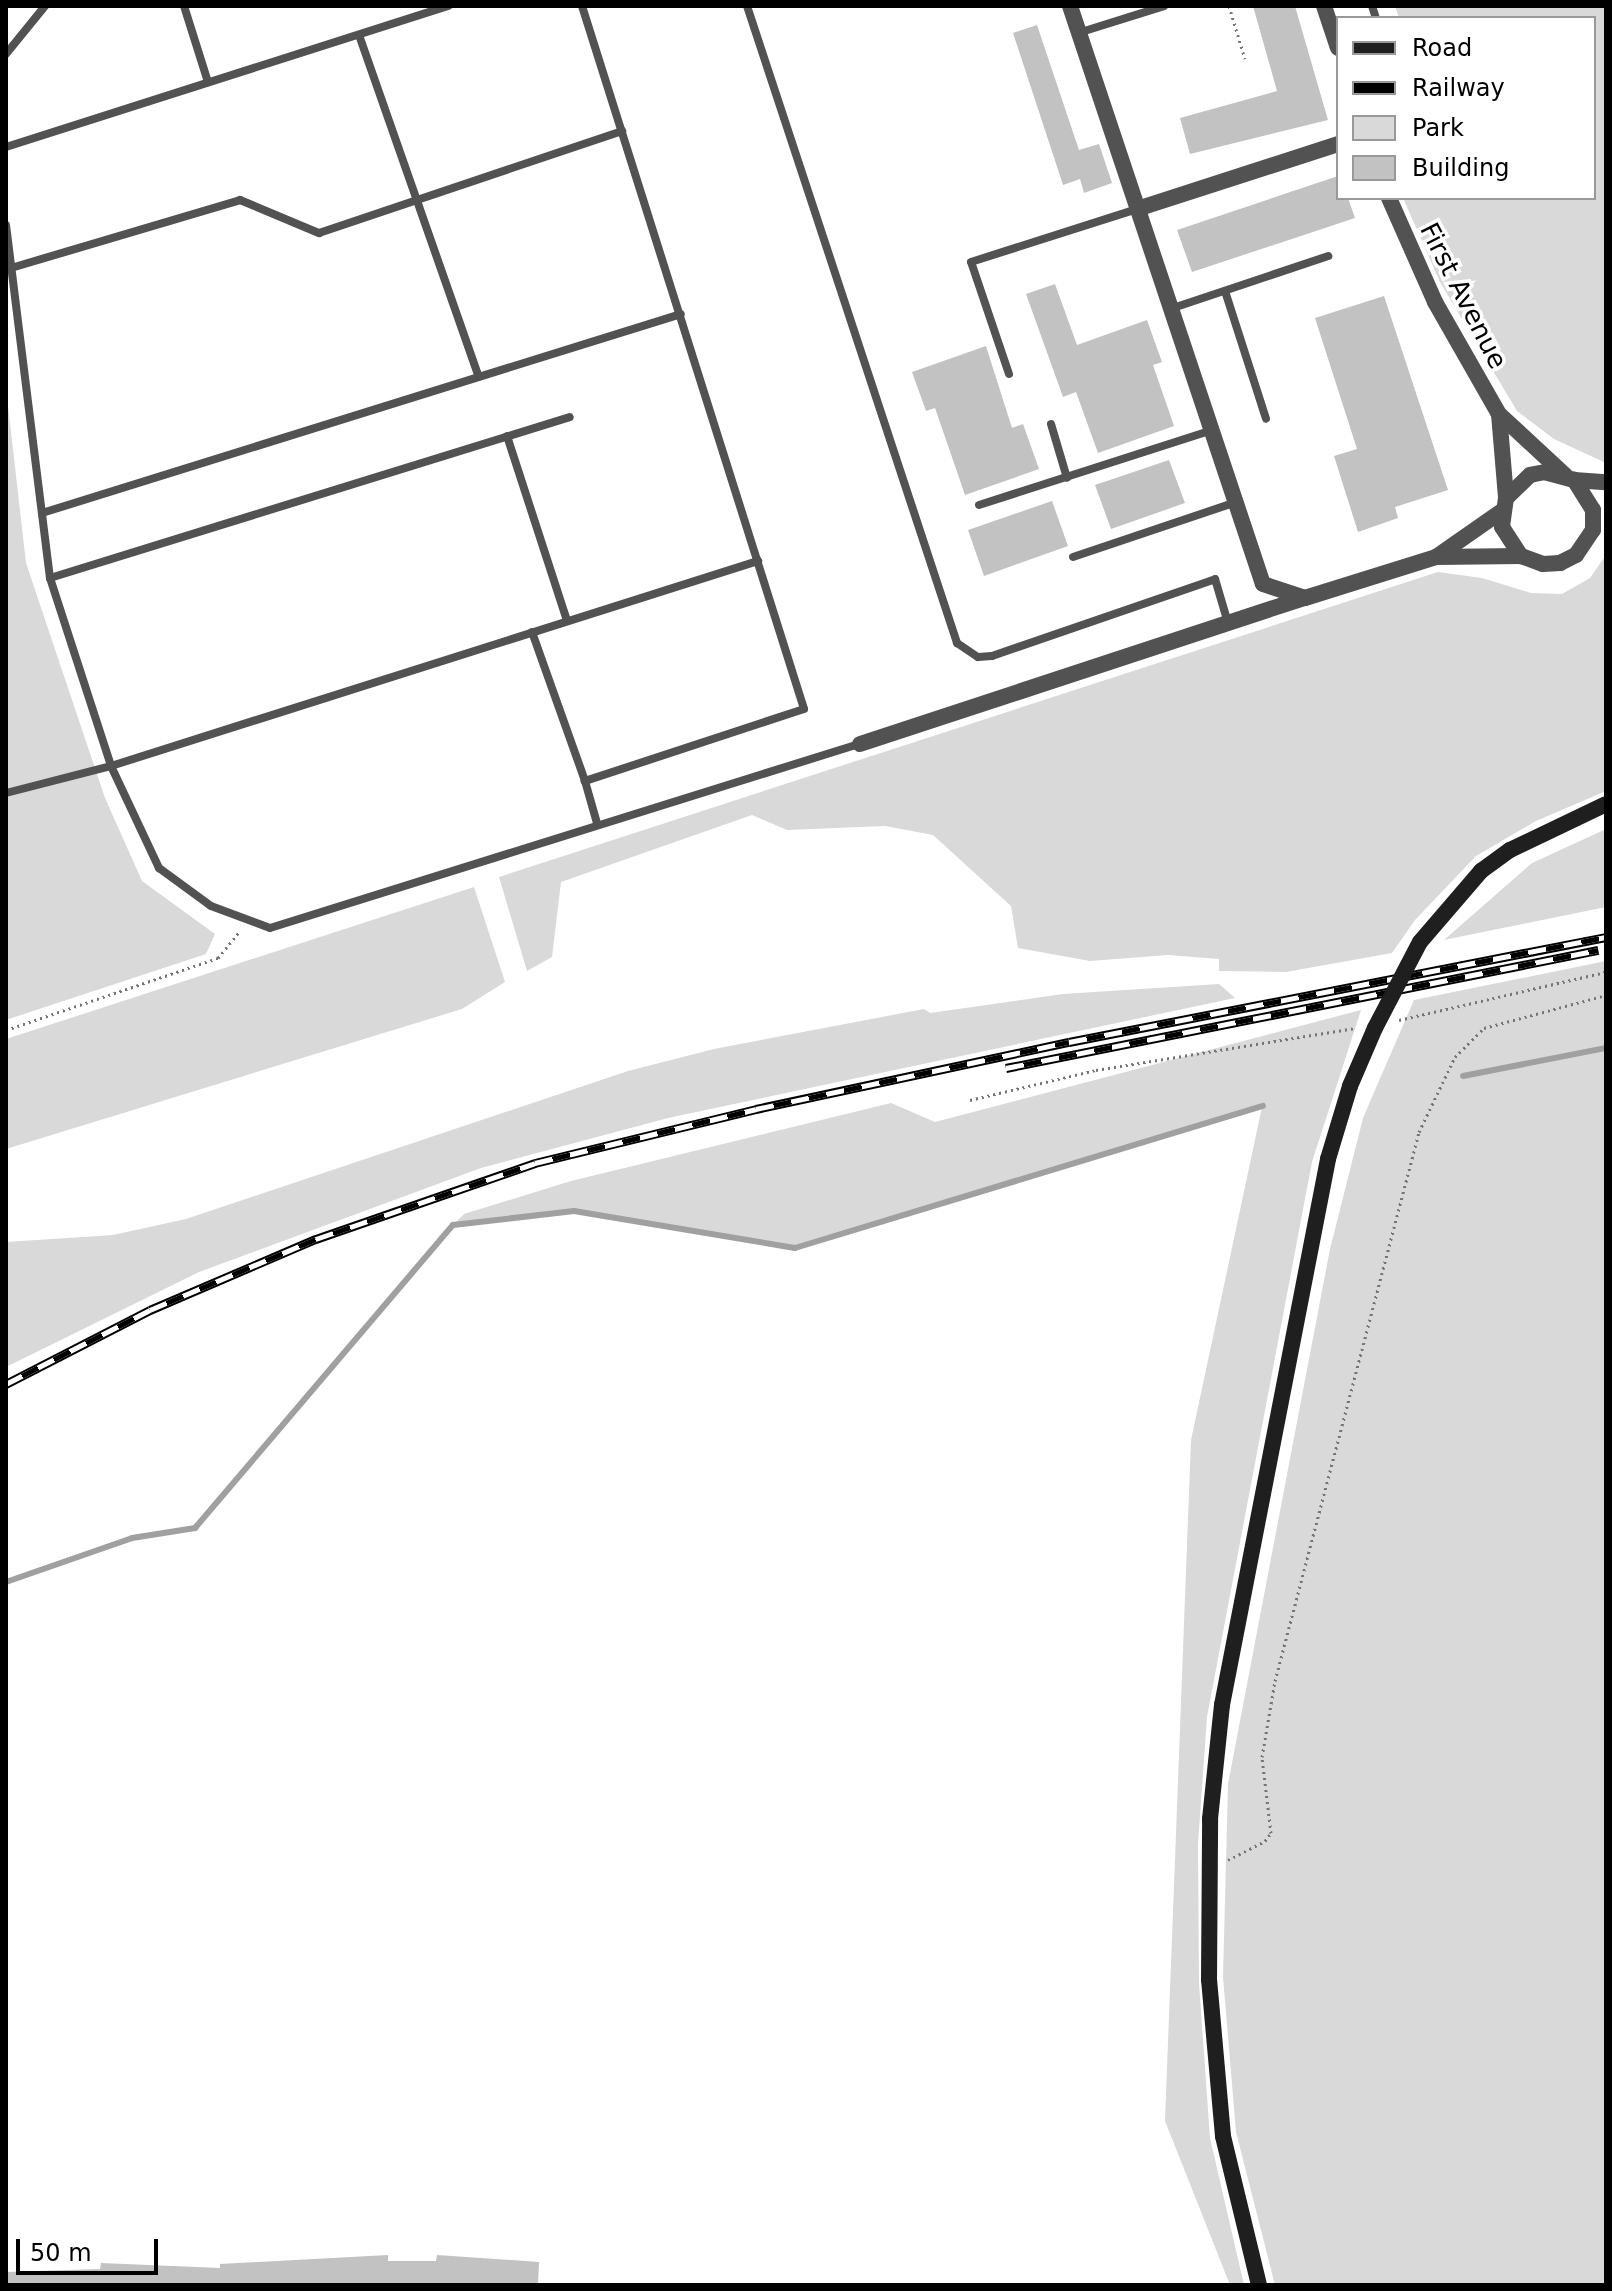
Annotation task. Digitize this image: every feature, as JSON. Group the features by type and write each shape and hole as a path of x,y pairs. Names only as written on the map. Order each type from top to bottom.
{"main road":[{"path":"1259,2285 1223,2136 1209,1980 1210,1868 1222,1705 1328,1159 1369,1028 1420,942 1481,871 1510,850 1606,804"}],"street":[{"path":"1070,6 1233,503 1263,584 1305,598"},
{"path":"1324,6 1336,42"},
{"path":"1137,209 1336,145"},
{"name":"First Avenue","path":"1390,200 1435,302 1499,414 1571,478"},
{"name":"First Avenue","path":"1499,414 1504,504"},
{"path":"1436,557 1504,504 1530,475 1606,482"},
{"path":"860,744 1436,557 1521,556 1543,564 1560,563 1576,555 1599,525 1593,510 1571,478"},
{"path":"1504,504 1509,545 1521,556"}],"lane":[{"path":"6,54 45,6"},
{"path":"184,6 208,82"},
{"path":"6,147 449,6"},
{"path":"582,6 804,709 585,781"},
{"path":"747,6 957,643 978,657 992,656 1215,579 1228,623"},
{"path":"1078,33 1164,6"},
{"path":"359,35 479,377"},
{"path":"11,268 240,200 319,233 622,131"},
{"path":"1009,374 971,262 1137,209"},
{"path":"6,225 50,578 111,766 159,868 211,906 270,928 597,823 860,744"},
{"path":"1170,309 1328,256"},
{"path":"1225,291 1266,419"},
{"path":"42,513 681,314"},
{"path":"50,578 570,417"},
{"path":"1051,424 1067,478"},
{"path":"979,505 1209,431"},
{"path":"507,436 567,621"},
{"path":"1073,557 1233,503"},
{"path":"6,793 111,766 758,561"},
{"path":"532,632 597,823"}],"path":[{"path":"1229,6 1245,59"},
{"path":"6,1030 218,958 249,920"},
{"path":"1392,1022 1606,972"},
{"path":"1210,1868 1265,1841 1271,1833 1262,1757 1275,1681 1419,1132 1455,1057 1484,1028 1606,995"},
{"path":"970,1100 1096,1070 1369,1028"}],"green space":[{"path":"1395,6 1606,6 1606,463 1554,439 1517,411 1440,282 1404,200 1596,200 1596,16 1398,16"},
{"path":"6,388 26,563 105,798 142,881 215,934 206,954 6,1020"},
{"path":"1606,555 1606,791 1536,821 1476,856 1415,920 1392,953 1286,972 1219,971 1219,959 1168,955 1090,961 1018,948 1011,906 933,835 885,826 787,830 752,815 561,882 552,957 527,971 499,877 1438,572 1482,578 1531,593 1562,594 1590,578"},
{"path":"1606,829 1606,907 1444,940 1532,863"},
{"path":"474,887 505,982 462,1009 6,1149 6,1039"},
{"path":"1606,961 1606,2285 1275,2285 1236,2132 1223,1977 1228,1784 1330,1249 1363,1118 1414,1000"},
{"path":"1219,984 1235,998 668,1118 481,1168 199,1272 6,1367 6,1242 113,1235 186,1219 628,1071 714,1049 924,1009 930,1013 1063,994"},
{"path":"1361,1010 1312,1162 1207,1717 1198,1844 1199,1983 1210,2138 1244,2285 1230,2285 1165,2121 1191,1440 1262,1107 795,1248 574,1211 453,1225 464,1214 571,1181 891,1103 935,1122"}],"building":[{"path":"1253,6 1295,6 1328,120 1190,154 1180,118 1277,91"},
{"path":"1037,25 1079,150 1099,144 1112,183 1084,193 1080,179 1063,185 1013,33"},
{"path":"1336,177 1336,200 1349,200 1355,218 1192,272 1177,230"},
{"path":"1055,284 1077,345 1147,320 1162,362 1153,365 1174,426 1098,453 1076,392 1063,397 1026,294"},
{"path":"1384,296 1448,490 1395,507 1398,518 1358,532 1334,456 1357,449 1315,318"},
{"path":"986,346 1012,428 1023,424 1039,469 965,495 935,408 926,411 912,372"},
{"path":"1169,460 1185,503 1111,529 1095,485"},
{"path":"1052,501 1068,546 984,576 968,530"},
{"path":"388,2255 388,2261 436,2261 437,2255 539,2262 538,2285 6,2285 6,2272 100,2269 101,2263 220,2268 220,2264"}],"waterway":[{"path":"1463,1076 1606,1048"},
{"path":"6,1582 132,1538 195,1528 453,1225 574,1211 795,1248 1263,1106"}],"railway":[{"path":"6,1384 150,1310 316,1239 535,1163 756,1109 1069,1042 1606,937"},
{"path":"1006,1068 1598,950"}]}
